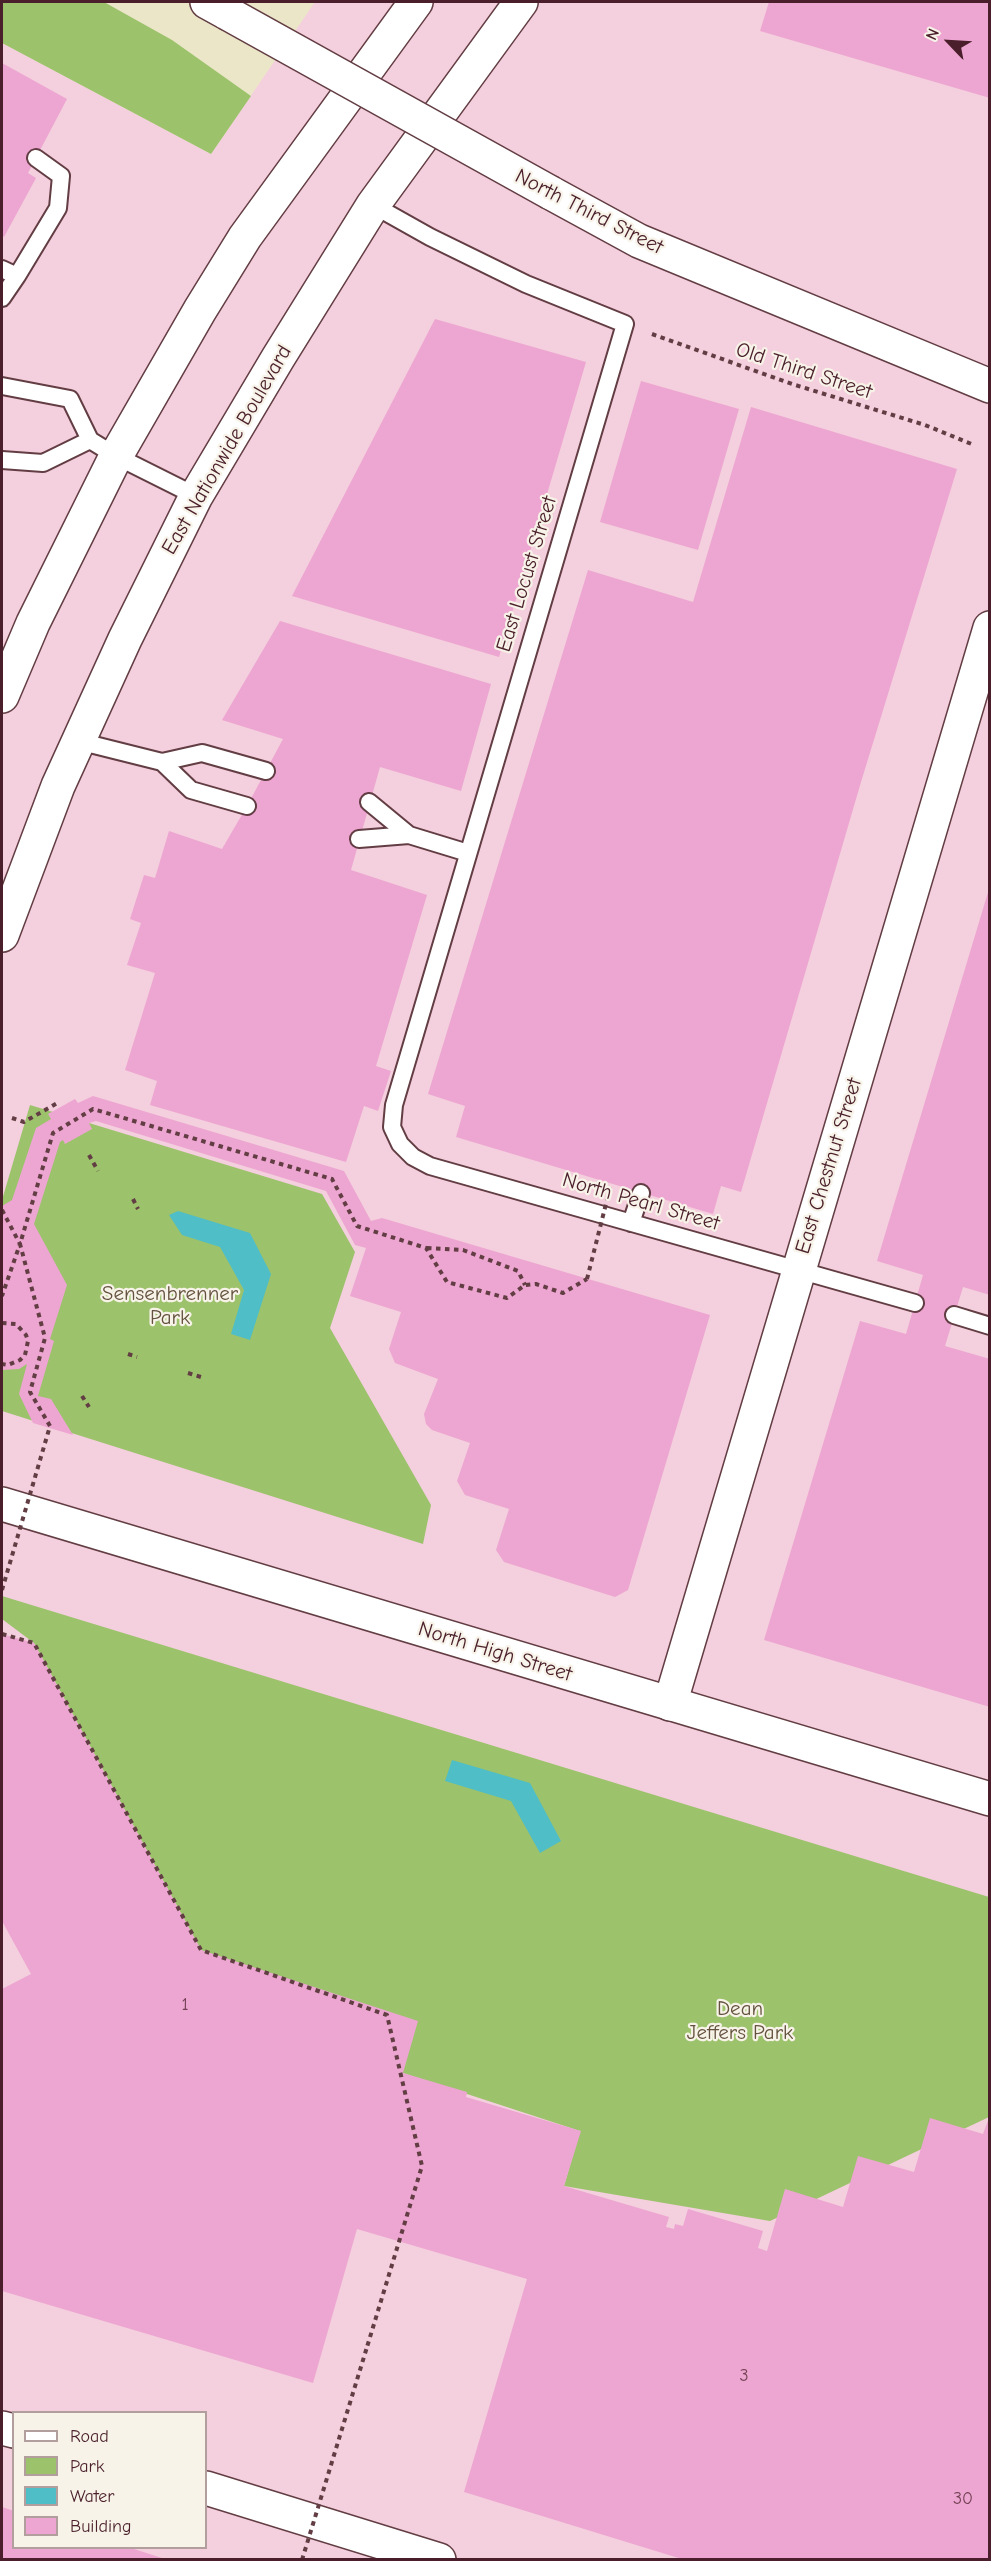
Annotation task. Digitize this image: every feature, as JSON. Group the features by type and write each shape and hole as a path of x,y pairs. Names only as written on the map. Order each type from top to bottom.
{"main road":[{"path":"2,696 103,448 163,373 245,237 416,2"},
{"name":"East Nationwide Boulevard","path":"2,935 47,811 125,639 196,496 373,205 521,2"},
{"name":"North Third Street","path":"217,7 639,241 990,386"},
{"name":"East Chestnut Street","path":"670,1704 990,628"},
{"name":"North High Street","path":"2,1504 990,1799"},
{"path":"207,2488 439,2559"}],"lane":[{"path":"2,298 58,208 61,176 36,158"},
{"path":"373,205 430,237 526,284 625,324"},
{"path":"2,268 17,276"},
{"name":"East Locust Street","path":"394,1105 625,324"},
{"path":"2,386 70,399 103,448 196,496"},
{"path":"2,460 43,463 103,448"},
{"path":"78,741 162,762 202,753 266,771"},
{"path":"162,762 191,790 248,806"},
{"path":"369,802 410,835"},
{"path":"359,838 410,835 468,853"},
{"name":"North Pearl Street","path":"394,1105 392,1126 400,1144 413,1157 430,1166 799,1269 915,1304"},
{"path":"632,1223 641,1193"},
{"path":"954,1315 990,1326"}],"path":[{"name":"Old Third Street","path":"625,324 792,384 925,426 974,445"},
{"path":"12,1118 24,1122 60,1102"},
{"path":"2,1296 53,1132 93,1109 332,1179 357,1226 426,1248 463,1250 518,1271 525,1285"},
{"path":"89,1155 98,1171"},
{"path":"426,1248 447,1282 507,1298 525,1285 536,1284 563,1293 587,1279 611,1184"},
{"path":"133,1199 138,1209"},
{"path":"2,1210 20,1244 45,1338 30,1392 50,1426 2,1590"},
{"path":"2,1323 16,1324 27,1335 28,1341 25,1355 20,1360 8,1365 2,1364"},
{"path":"128,1354 137,1357"},
{"path":"188,1373 201,1377"},
{"path":"82,1396 88,1407"},
{"path":"2,1634 34,1643 201,1950 387,2015 422,2166 302,2559"}],"shaded area":[{"path":"315,2 989,2 989,2559 2,2559 2,43 211,154"}],"green space":[{"path":"2,2 104,2 172,40 251,96 211,154 2,43"},
{"name":"Sensenbrenner Park","path":"30,1105 322,1194 355,1252 330,1328 431,1505 423,1544 2,1411 2,1200"},
{"name":"Dean Jeffers Park","path":"2,1596 989,1897 989,2117 770,2221 564,2186 580,2131 403,2073 201,1950 34,1643 2,1619"}],"water":[{"path":"178,1211 250,1233 271,1274 250,1340 231,1334 244,1290 220,1247 182,1235 169,1215"},
{"path":"452,1760 530,1783 561,1841 540,1853 511,1801 445,1781"}],"building":[{"path":"769,2 990,2 990,98 760,31"},
{"path":"2,63 67,99 28,173 36,178 4,237 2,235"},
{"path":"435,319 586,362 499,657 292,596"},
{"path":"641,381 739,409 698,550 600,522"},
{"path":"751,407 957,469 861,782 741,1192 721,1186 713,1214 456,1137 465,1106 428,1094 588,570 693,602"},
{"path":"280,621 491,684 461,791 380,767 351,870 427,895 376,1066 391,1071 378,1111 364,1106 346,1162 150,1105 157,1081 125,1070 155,973 127,965 141,923 130,919 144,875 155,878 169,831 222,849 283,739 222,720"},
{"path":"989,889 990,1295 963,1287 945,1346 990,1359 990,1707 764,1640 860,1321 906,1334 923,1275 877,1261"},
{"path":"93,1096 344,1171 371,1221 382,1218 710,1315 628,1590 615,1597 504,1562 496,1550 509,1509 465,1495 457,1481 470,1443 432,1430 426,1424 424,1414 438,1379 395,1363 389,1349 401,1312 350,1296 366,1248 355,1245 326,1191 96,1121 89,1123 92,1129 65,1144 63,1140 60,1142 34,1224 67,1285 50,1339 54,1341 38,1396 51,1399 73,1435 33,1423 19,1394 27,1364 19,1369 2,1370 2,1206 12,1200 36,1128 51,1119 48,1114 75,1099 78,1103"},
{"path":"2,1634 34,1643 201,1950 418,2021 403,2073 467,2092 466,2097 581,2131 564,2186 669,2217 666,2227 674,2229 675,2224 683,2226 688,2209 763,2231 758,2248 767,2251 785,2189 843,2207 858,2156 914,2172 930,2118 983,2134 990,2115 990,2560 685,2560 464,2492 527,2279 357,2229 313,2383 2,2291 2,1989 31,1974 2,1921"},
{"path":"2,2507 12,2510 12,2549 134,2549 168,2560 2,2560"}]}
